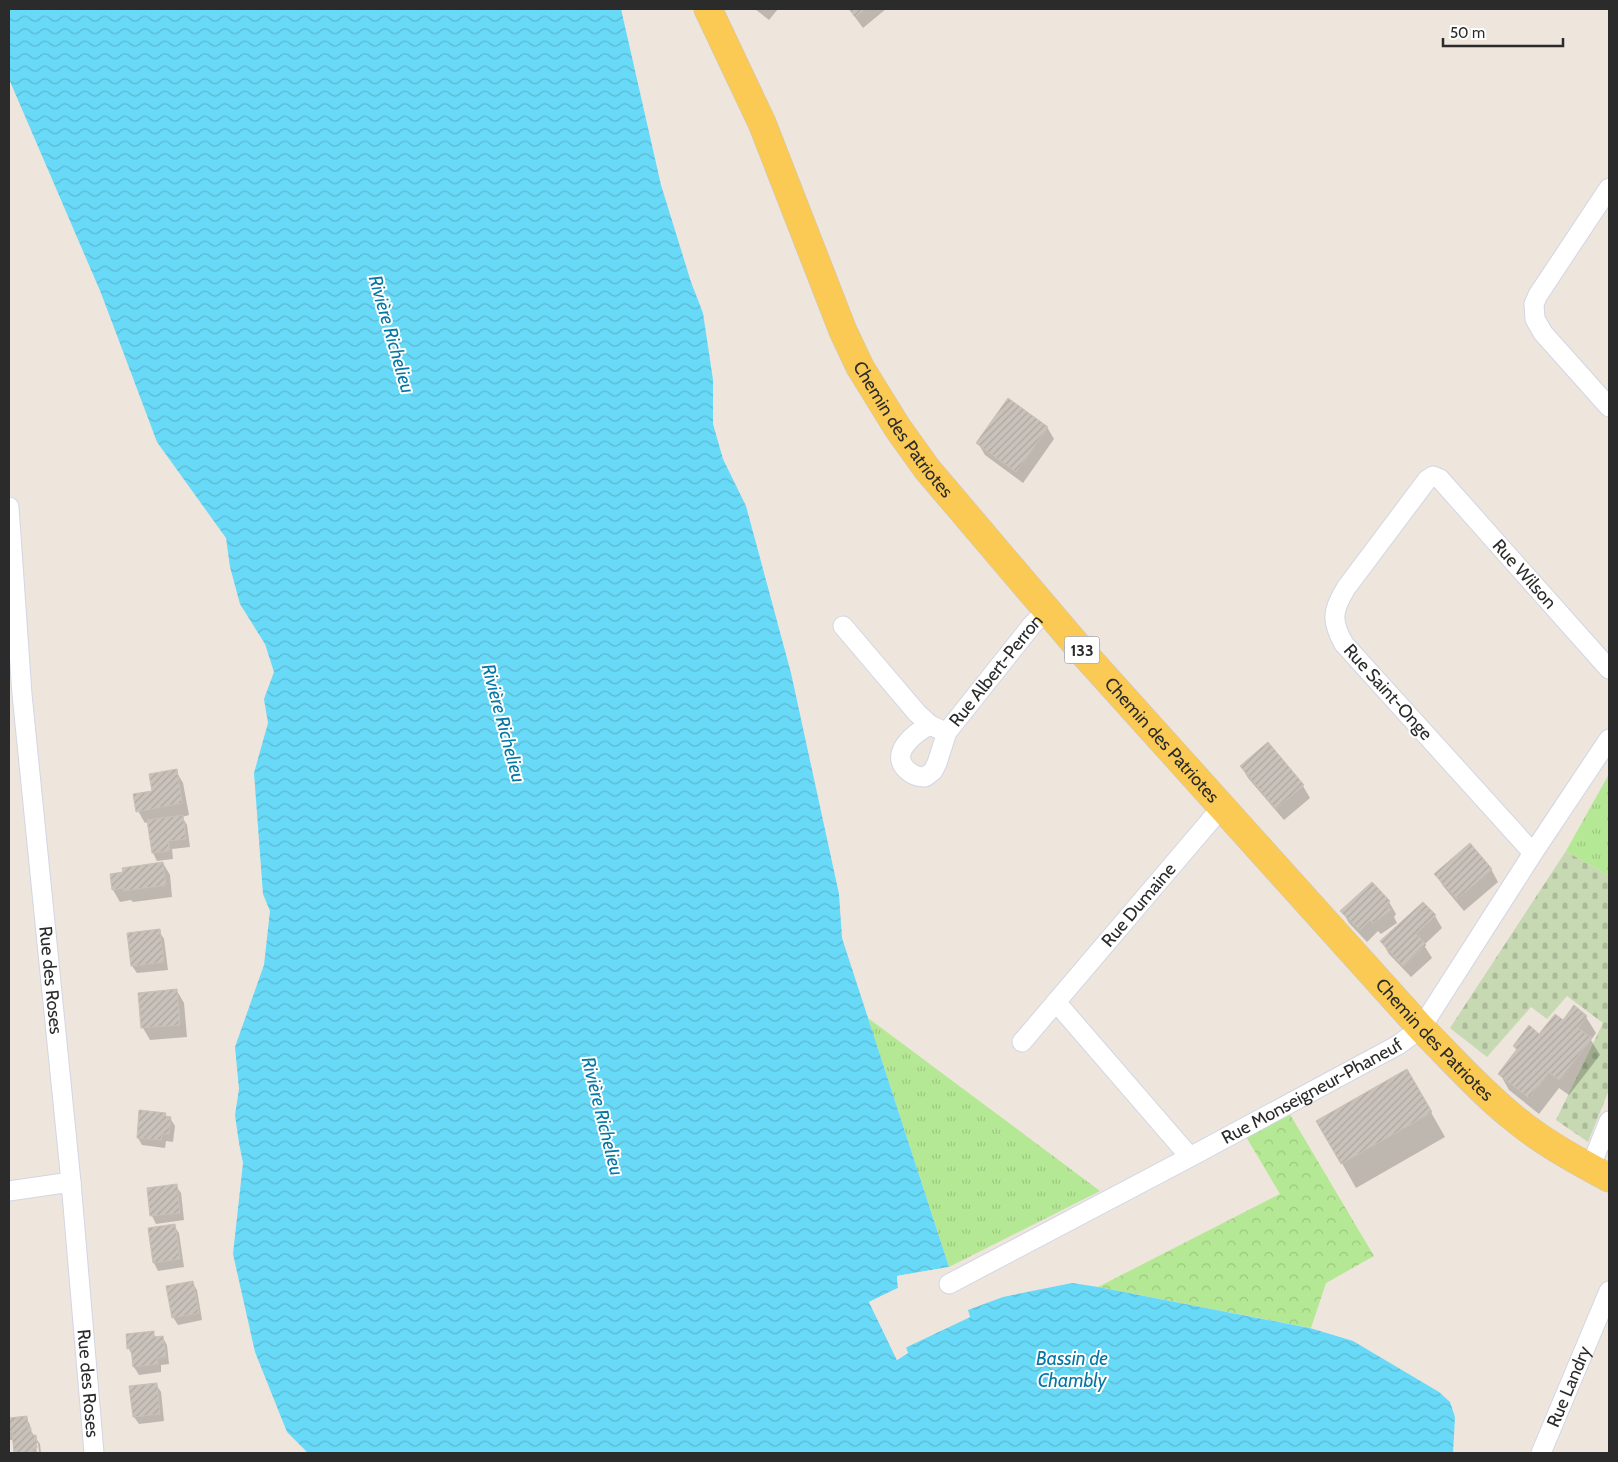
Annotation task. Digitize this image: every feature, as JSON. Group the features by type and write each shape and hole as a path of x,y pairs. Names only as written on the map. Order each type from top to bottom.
{"main road":[{"name":"Chemin des Patriotes","path":"708,9 762,123 843,331 881,403 927,468 1086,656 1421,1028 1514,1119 1563,1153 1600,1173"}],"street":[{"path":"1609,188 1538,294 1534,304 1535,319 1543,333 1609,407"},
{"name":"Rue Saint-Onge","path":"1440,479 1433,476 1427,480 1346,588 1336,604 1334,618 1337,632 1344,644 1533,853"},
{"name":"Rue Wilson","path":"1440,479 1609,669"},
{"name":"Rue des Roses","path":"9,507 22,694 71,1182 94,1453"},
{"name":"Rue Albert-Perron","path":"843,626 917,713 938,728 1047,610"},
{"name":"Rue Monseigneur-Phaneuf","path":"949,1284 1398,1045 1421,1028 1533,853 1609,739"},
{"name":"Rue Dumaine","path":"1022,1042 1222,807"},
{"path":"1056,1002 1190,1157"},
{"path":"1600,1173 1609,1121"},
{"path":"9,1191 71,1182"},
{"name":"Rue Landry","path":"1542,1453 1609,1291"}],"green space":[{"path":"1609,774 1609,876 1566,851"},
{"path":"1566,851 1609,876 1609,1090 1588,1142 1556,1120 1603,1023 1567,996 1547,1019 1531,1007 1487,1057 1450,1028"},
{"path":"868,1018 1100,1191 949,1267"},
{"path":"1288,1111 1374,1256 1326,1283 1311,1328 1098,1287 1280,1194 1245,1135"}],"water":[{"path":"9,9 621,9 661,185 691,282 703,313 713,380 713,424 723,459 746,506 791,673 839,894 842,938 949,1267 897,1276 898,1288 869,1302 897,1360 908,1353 905,1348 970,1317 968,1310 1003,1297 1072,1283 1098,1287 1310,1328 1353,1341 1439,1392 1450,1402 1455,1417 1453,1453 308,1453 287,1432 255,1352 233,1254 243,1163 235,1115 239,1089 235,1047 264,965 270,911 263,894 254,773 268,723 264,699 274,672 265,644 240,604 230,567 226,538 157,442 101,293 9,79"}],"pier":[{"path":"949,1267 950,1270 899,1278 900,1290 872,1303 898,1356 905,1352 904,1345 967,1316 965,1310 967,1308 970,1317 906,1347 908,1353 897,1360 869,1302 898,1288 897,1276"}],"building":[{"path":"849,9 865,9 855,17"},
{"path":"1008,398 1048,427 1016,472 976,443"},
{"path":"1268,742 1304,785 1276,809 1240,766"},
{"path":"177,769 182,803 136,812 133,794 152,791 149,774"},
{"path":"183,815 186,839 168,841 170,851 152,853 147,820"},
{"path":"1470,843 1492,869 1457,899 1434,874"},
{"path":"163,862 166,885 124,891 124,888 112,890 110,874 123,872 122,868"},
{"path":"1372,882 1390,901 1387,905 1391,910 1373,923 1370,920 1360,930 1340,911"},
{"path":"1423,902 1436,915 1416,934 1426,945 1403,966 1380,941"},
{"path":"160,929 164,962 131,966 127,933"},
{"path":"177,989 180,1025 141,1028 138,993"},
{"path":"1574,1005 1587,1016 1578,1028 1592,1038 1559,1080 1549,1072 1529,1098 1498,1074 1517,1049 1513,1046 1529,1025 1539,1034 1555,1014 1563,1020"},
{"path":"1407,1069 1432,1112 1341,1164 1316,1121"},
{"path":"139,1110 166,1113 165,1116 171,1117 169,1134 162,1134 161,1140 137,1138"},
{"path":"177,1184 180,1213 150,1216 147,1188"},
{"path":"175,1224 180,1259 153,1263 148,1228"},
{"path":"193,1281 199,1313 172,1318 166,1286"},
{"path":"154,1331 154,1337 163,1336 166,1357 157,1358 158,1364 133,1367 131,1348 127,1349 126,1334"},
{"path":"157,1383 160,1414 133,1417 129,1386"},
{"path":"27,1416 28,1428 31,1428 31,1436 36,1435 37,1448 32,1449 33,1453 14,1453 12,1432 9,1432 9,1418"}],"water label":[{"name":"Rivière Richelieu","path":"392,334"},
{"name":"Rivière Richelieu","path":"504,723"},
{"name":"Rivière Richelieu","path":"603,1116"},
{"name":"Bassin de Chambly","path":"1072,1369"}]}
